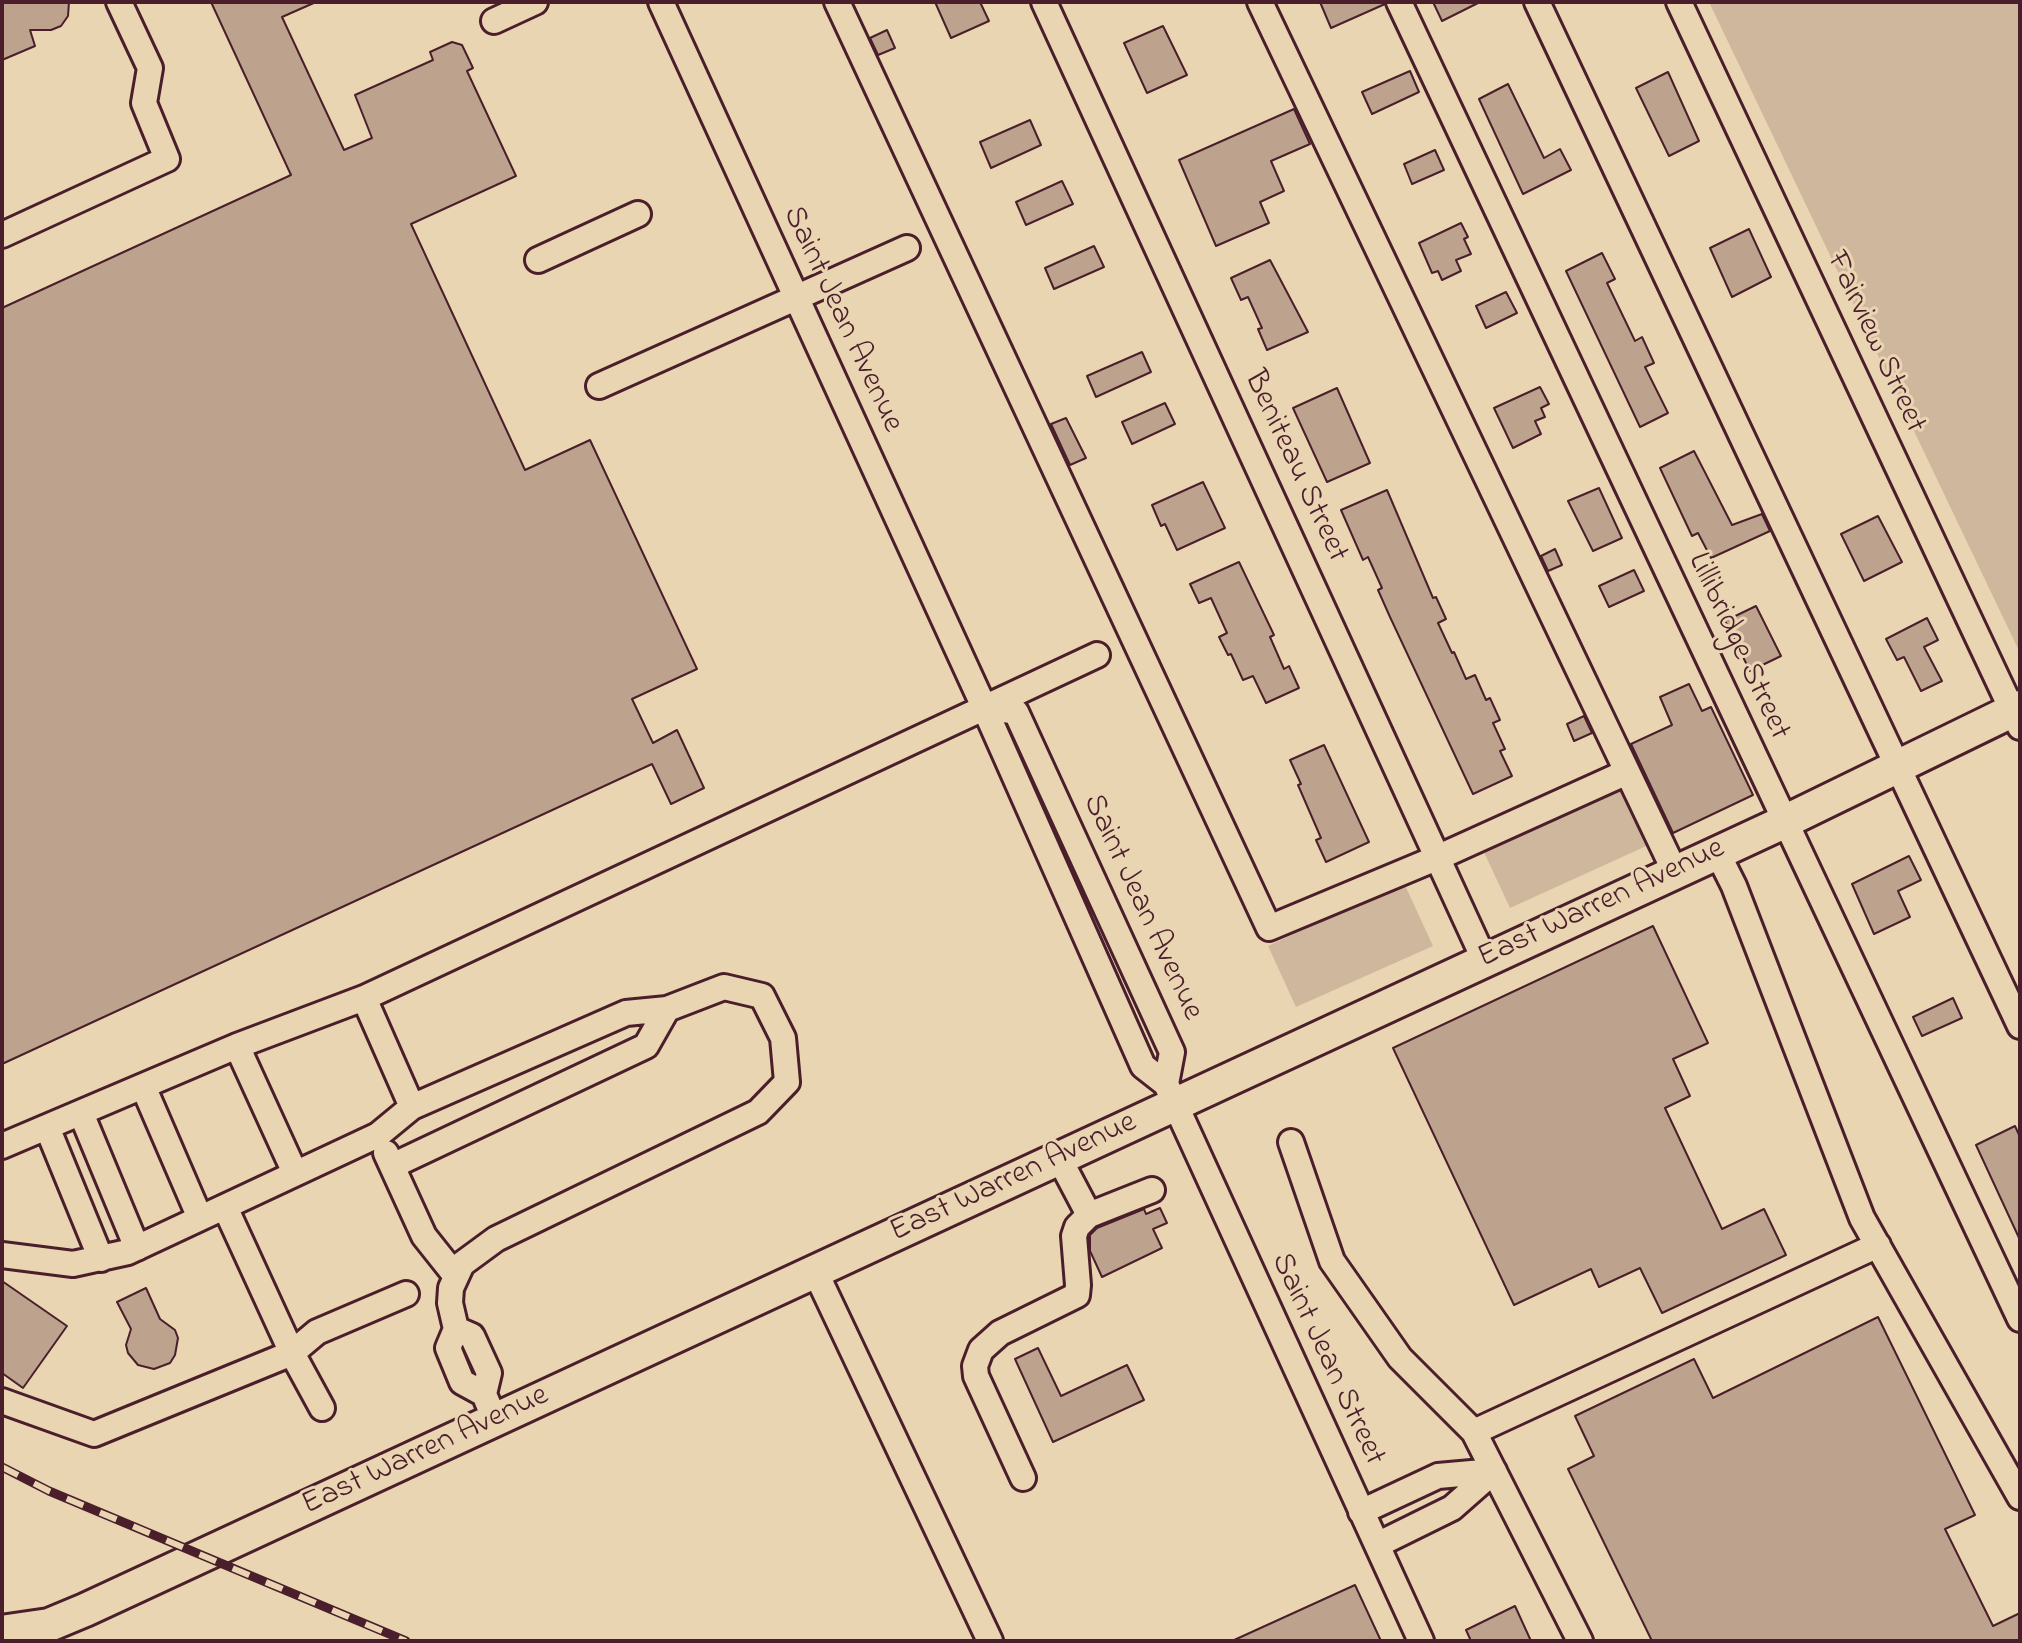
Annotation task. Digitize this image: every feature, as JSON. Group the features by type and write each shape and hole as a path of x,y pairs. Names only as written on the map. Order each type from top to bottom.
{"main road":[{"name":"East Warren Avenue","path":"2,1632 49,1625 85,1610 490,1407 815,1271 1059,1158 1170,1094 1484,959 1784,822 1898,766 2017,715"}],"street":[{"path":"2,235 167,159 144,103 150,68 119,2"},
{"path":"494,21 535,2"},
{"name":"Saint Jean Avenue","path":"661,2 984,707 1143,1066 1170,1094"},
{"path":"837,2 1269,928 1439,857 1627,772"},
{"name":"Beniteau Street","path":"1044,2 1484,959"},
{"path":"1260,2 1675,872"},
{"name":"Lillibridge Street","path":"1399,2 2020,1319"},
{"path":"1537,2 2020,1026"},
{"name":"Fairview Street","path":"1679,2 2017,715"},
{"path":"538,260 638,214"},
{"path":"599,386 907,248"},
{"path":"2,1146 237,1046 364,998 1097,655"},
{"path":"1717,852 1734,886 1862,1218 2020,1497"},
{"path":"2,1255 73,1264 137,1248 378,1135 412,1107 626,1013 667,1009 724,987 762,996 783,1038 787,1082 758,1112 496,1239 462,1264 455,1275 450,1303 456,1329 448,1348 462,1382 490,1407"},
{"path":"364,998 412,1107"},
{"path":"392,1166 646,1046 667,1009"},
{"path":"237,1046 295,1173"},
{"path":"143,1086 200,1218"},
{"name":"Saint Jean Street","path":"1170,1094 1421,1641"},
{"path":"81,1113 137,1248"},
{"path":"47,1127 101,1259"},
{"path":"378,1135 424,1236 455,1275"},
{"path":"1291,1142 1332,1261 1400,1358 1474,1432 1580,1641"},
{"path":"1059,1158 1089,1215"},
{"path":"1023,1478 976,1376 975,1366 981,1350 1000,1333 1077,1295 1074,1236 1077,1227 1089,1215 1152,1190"},
{"path":"225,1207 292,1353 322,1408"},
{"path":"1474,1432 1878,1245"},
{"path":"815,1271 990,1641"},
{"path":"2,1401 94,1434 292,1353 317,1332 406,1294"},
{"path":"1361,1512 1438,1476 1494,1471"},
{"path":"1377,1545 1452,1508 1494,1471"}],"shaded area":[{"path":"1709,2 2020,2 2020,653"},
{"path":"1624,781 1653,843 1510,908 1481,846"},
{"path":"1404,883 1433,946 1296,1007 1268,946"}],"building":[{"path":"2,2 69,2 68,16 61,26 51,30 30,30 35,46 2,60"},
{"path":"211,2 316,2 282,17 344,150 372,138 355,95 433,60 430,52 452,42 462,45 473,68 467,71 516,176 411,224 525,470 590,440 697,669 632,699 653,743 677,730 704,788 671,804 652,764 2,1064 2,308 291,175"},
{"path":"935,2 980,2 989,21 951,38"},
{"path":"1320,2 1384,2 1385,4 1331,28"},
{"path":"1433,2 1480,2 1442,21"},
{"path":"1163,26 1187,75 1147,93 1124,43"},
{"path":"887,30 895,48 878,55 870,38"},
{"path":"1410,71 1419,92 1372,114 1362,92"},
{"path":"1668,72 1699,141 1669,156 1636,88"},
{"path":"1508,84 1544,158 1560,149 1571,170 1523,194 1479,99"},
{"path":"1294,109 1310,144 1271,161 1284,191 1260,202 1269,223 1216,246 1179,160"},
{"path":"1030,120 1041,145 991,168 980,142"},
{"path":"1435,150 1444,170 1412,184 1404,164"},
{"path":"1062,181 1073,204 1026,225 1016,202"},
{"path":"1461,223 1471,254 1456,260 1461,271 1442,280 1438,271 1432,273 1419,243"},
{"path":"1749,229 1771,277 1732,297 1710,248"},
{"path":"1094,246 1104,267 1054,289 1045,268"},
{"path":"1602,253 1615,279 1607,283 1635,341 1642,337 1654,363 1645,367 1668,413 1640,427 1566,271"},
{"path":"1270,260 1308,332 1267,350 1258,329 1262,328 1248,297 1241,300 1231,278"},
{"path":"1506,292 1517,313 1486,328 1476,306"},
{"path":"1142,352 1151,372 1096,397 1087,376"},
{"path":"1540,387 1549,404 1541,408 1545,417 1535,421 1541,434 1513,448 1494,408"},
{"path":"1337,388 1370,463 1327,482 1293,408"},
{"path":"1165,403 1175,424 1132,444 1122,422"},
{"path":"1066,418 1086,458 1070,465 1051,424"},
{"path":"1694,451 1732,525 1762,514 1770,531 1711,558 1698,533 1692,536 1660,468"},
{"path":"1203,482 1225,528 1177,550 1152,505"},
{"path":"1599,488 1622,538 1593,551 1568,501"},
{"path":"1387,490 1433,598 1436,597 1446,619 1438,623 1452,653 1466,679 1475,675 1486,700 1490,698 1500,720 1493,723 1505,749 1500,751 1512,776 1473,794 1378,590 1382,588 1368,557 1363,560 1341,510"},
{"path":"1878,516 1902,562 1864,581 1841,534"},
{"path":"1555,549 1562,565 1548,571 1541,556"},
{"path":"1239,562 1274,635 1270,637 1284,669 1289,666 1299,688 1266,703 1253,676 1243,680 1231,654 1228,655 1219,637 1227,633 1211,598 1199,603 1190,584"},
{"path":"1634,570 1644,591 1609,607 1599,586"},
{"path":"1756,606 1781,656 1750,671 1725,621"},
{"path":"1927,618 1938,640 1924,647 1942,681 1921,691 1904,657 1897,660 1886,639"},
{"path":"1689,684 1702,711 1711,707 1753,795 1673,833 1631,744 1672,725 1660,697"},
{"path":"1584,716 1592,733 1574,741 1567,724"},
{"path":"1324,745 1369,842 1326,862 1316,840 1321,838 1290,760"},
{"path":"1909,856 1921,880 1898,891 1910,917 1874,934 1852,884"},
{"path":"1653,926 1708,1043 1673,1059 1690,1096 1665,1108 1722,1229 1764,1209 1786,1255 1662,1313 1640,1268 1599,1287 1591,1269 1514,1305 1393,1048"},
{"path":"1953,998 1962,1018 1922,1036 1913,1017"},
{"path":"2015,1126 2020,1137 2020,1240 1976,1145"},
{"path":"1160,1208 1167,1223 1153,1229 1162,1248 1102,1277 1090,1251 1090,1235 1097,1228 1144,1209 1146,1214"},
{"path":"2,1281 67,1326 23,1388 2,1373"},
{"path":"146,1288 160,1319 175,1330 178,1338 170,1363 154,1369 138,1365 128,1353 126,1345 131,1329 117,1302"},
{"path":"1878,1317 1975,1515 1945,1529 1993,1626 2020,1613 2020,1641 1652,1641 1568,1469 1594,1456 1575,1416 1694,1359 1713,1398"},
{"path":"1038,1348 1061,1396 1127,1365 1144,1400 1053,1442 1015,1359"},
{"path":"1355,1585 1381,1641 1232,1641"},
{"path":"1515,1606 1531,1641 1471,1641 1466,1630"}],"railway":[{"path":"2,1467 49,1491 406,1641"}]}
